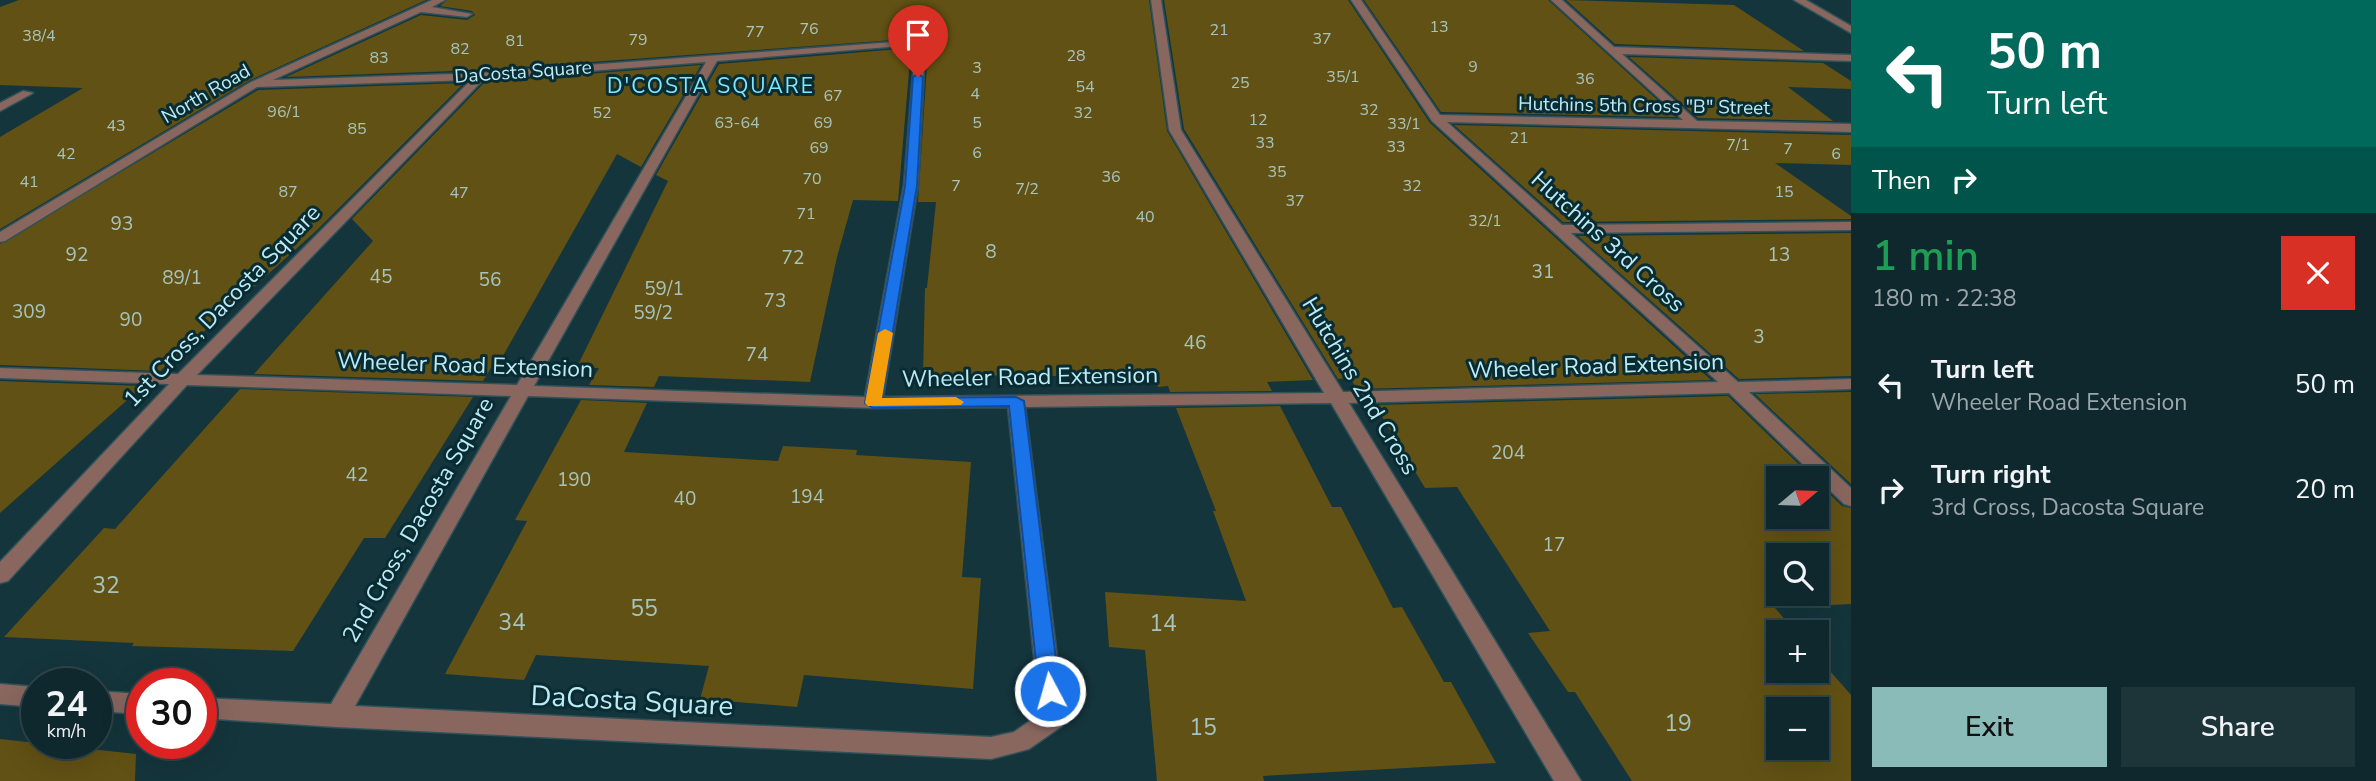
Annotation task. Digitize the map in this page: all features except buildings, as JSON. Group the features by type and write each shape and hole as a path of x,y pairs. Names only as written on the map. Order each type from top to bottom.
{"street":[{"name":"North Road","path":"0,238 255,84 440,0"},
{"name":"Hutchins 2nd Cross","path":"1156,0 1175,130 1568,781"},
{"name":"Hutchins 3rd Cross","path":"1356,0 1436,118 1732,386 1851,499"},
{"path":"1556,0 1694,124"},
{"path":"1799,0 1851,30"},
{"path":"420,9 467,14"},
{"name":"DaCosta Square","path":"255,84 481,76 916,42 920,50 911,186 873,403"},
{"path":"1610,50 1851,58"},
{"name":"2nd Cross, Dacosta Square","path":"336,717 713,58"},
{"name":"1st Cross, Dacosta Square","path":"0,575 184,378 481,76"},
{"path":"0,108 27,93"},
{"name":"Hutchins 5th Cross \"B\" Street","path":"1436,118 1851,128"},
{"path":"1556,229 1851,226"},
{"name":"Wheeler Road Extension","path":"0,373 873,403 1336,398 1851,384"},
{"name":"DaCosta Square","path":"217,709 991,748 1020,741 1053,719 1016,401"},
{"path":"0,694 21,696"}],"slow traffic":[{"path":"885,333 873,403 956,402"}],"district":[{"name":"D'COSTA SQUARE","path":"711,86"}],"route":[{"path":"918,77 911,186 873,403 1016,401 1050,691"}]}
